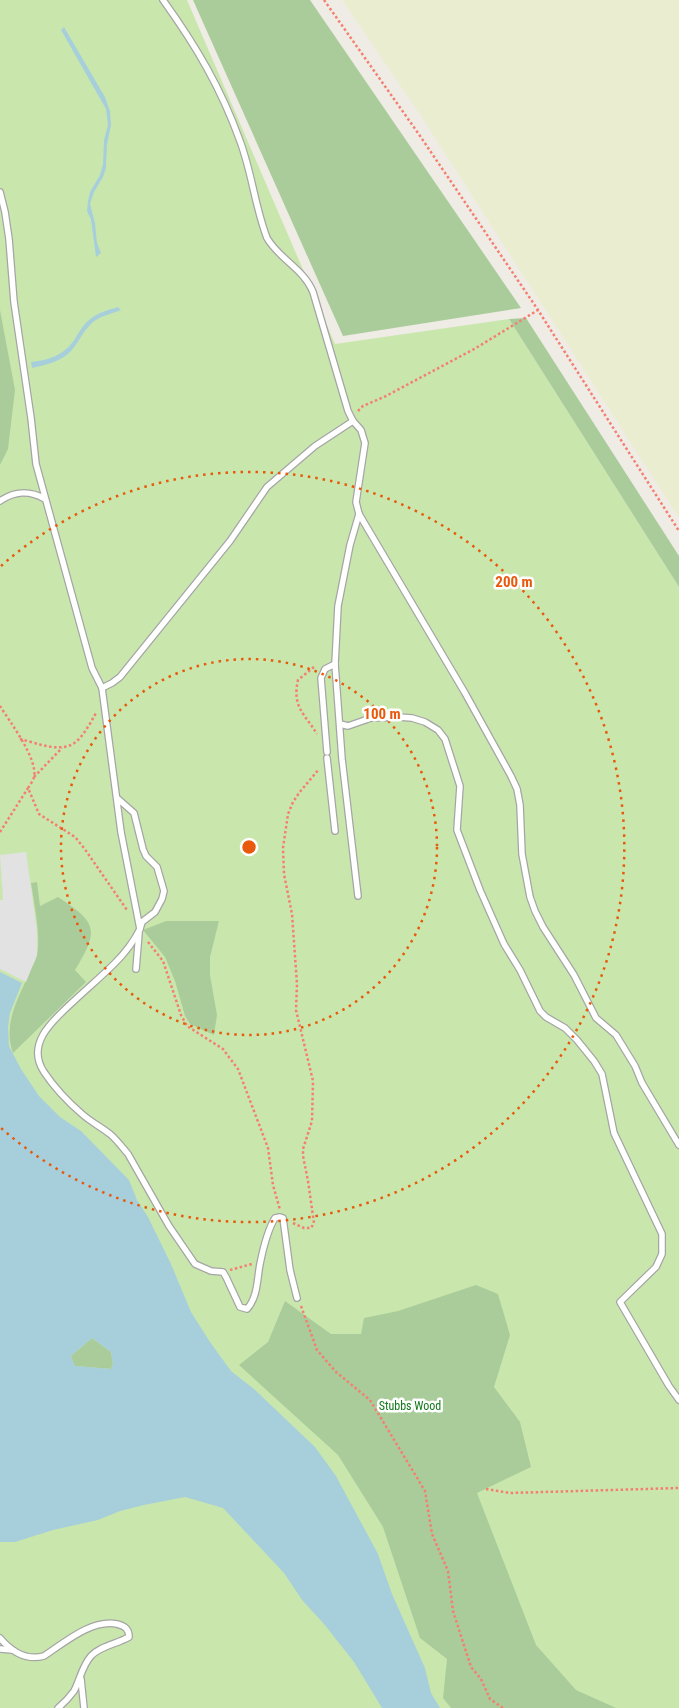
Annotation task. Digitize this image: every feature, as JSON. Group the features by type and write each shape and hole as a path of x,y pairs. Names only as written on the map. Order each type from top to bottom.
{"lane":[{"path":"163,0 192,41 208,68 225,105 241,143 266,238 274,249 309,283 352,420 361,430 365,443 356,502 359,514 455,675 512,776 520,805 522,854 528,889 535,911 574,976 596,1018 616,1035 679,1145"},
{"path":"0,192 9,239 14,302 36,464 92,668 102,688 121,832 140,929 133,942 117,961 52,1020 40,1042 37,1054 43,1071 61,1093 83,1115 110,1134 128,1154 169,1226 195,1264 211,1271 223,1272 240,1307 247,1309 254,1301 260,1262 274,1221 277,1217 283,1218 288,1260 297,1298"},
{"path":"102,688 120,676 195,585 230,541 267,487 315,446 352,420"},
{"path":"0,501 15,493 22,492 32,493 45,499"},
{"path":"358,896 335,664 340,596 350,545 359,514"},
{"path":"335,664 325,669 321,678 335,831"},
{"path":"340,724 348,726 371,718 412,718 425,722 438,730 445,739 460,786 457,830 480,890 504,944 520,970 540,1011 546,1017 565,1028 578,1040 602,1074 614,1133 662,1234 662,1254 656,1267 620,1302 679,1400"},
{"path":"117,798 134,813 143,849 146,856 157,867 164,891 156,912 142,922 136,969"},
{"path":"0,1638 12,1650 27,1658 35,1659 44,1656 92,1626 112,1623 123,1626 128,1630 129,1637 102,1648 91,1656 74,1691 58,1708"},
{"path":"0,1649 12,1650"},
{"path":"81,1674 84,1708"}],"path":[{"path":"324,0 418,133 538,310 679,531"},
{"path":"352,420 363,406 386,396 476,348 538,310"},
{"path":"140,929 140,933 163,961 181,1015 187,1026 223,1049 238,1069 268,1148 273,1185 283,1218 304,1228 311,1228 314,1223 303,1149 312,1121 313,1081 296,1010 297,984 292,914 284,874 283,848 288,814 293,802 298,793 322,766 327,755 296,700 298,680 314,666"},
{"path":"20,739 51,747 62,748 72,745 79,740 104,701"},
{"path":"0,706 33,764 34,777"},
{"path":"0,832 34,777 62,748"},
{"path":"28,788 39,814 80,843 130,914"},
{"path":"223,1272 260,1262"},
{"path":"297,1298 317,1350 336,1372 370,1400 425,1491 432,1534 448,1571 453,1611 470,1667 481,1679 490,1699 503,1708"},
{"path":"486,1488 510,1493 679,1488"}],"green space":[{"path":"0,0 187,0 335,344 509,319 679,587 679,1708 0,1708"},
{"path":"193,0 310,0 521,308 343,336"},
{"path":"342,0 679,0 679,518 421,116"},
{"path":"0,310 15,390 8,449 0,465"},
{"path":"526,318 679,556 679,587 509,319"},
{"path":"37,882 40,906 58,897 81,914 87,921 91,936 75,970 86,982 13,1053 10,1042 11,1020 37,955 38,929 31,883"},
{"path":"166,921 219,921 210,957 210,975 217,1015 214,1035 190,1024 185,1016 175,981 165,957 143,930"},
{"name":"Stubbs Wood","path":"476,1285 498,1294 510,1335 494,1387 520,1422 531,1467 477,1493 536,1645 576,1690 616,1708 451,1708 443,1698 447,1659 420,1638 383,1527 338,1455 239,1365 268,1342 285,1301 331,1334 361,1334 364,1318 398,1311"},
{"path":"92,1338 111,1352 113,1364 111,1369 75,1366 72,1355"}],"shaded area":[{"path":"26,852 37,931 37,955 26,982 0,969 0,900 3,900 0,855"}],"water":[{"path":"64,27 105,97 110,111 111,125 107,145 106,168 90,204 95,223 97,243 101,253 96,257 91,220 87,211 90,192 100,175 103,164 104,140 108,125 106,109 61,30"},
{"path":"118,307 121,310 92,323 74,348 63,357 32,368 31,362 56,356 66,349 85,324 92,318"},
{"path":"0,972 22,983 10,1013 8,1027 9,1046 21,1069 39,1096 60,1117 81,1131 129,1180 137,1200 148,1217 171,1264 191,1312 231,1371 254,1389 315,1447 336,1476 378,1554 392,1594 425,1668 431,1693 440,1708 382,1708 354,1662 302,1600 284,1573 223,1508 185,1497 120,1511 98,1520 53,1530 15,1542 0,1542","holes":["92,1338 111,1352 113,1364 111,1369 75,1366 71,1357"]}]}
